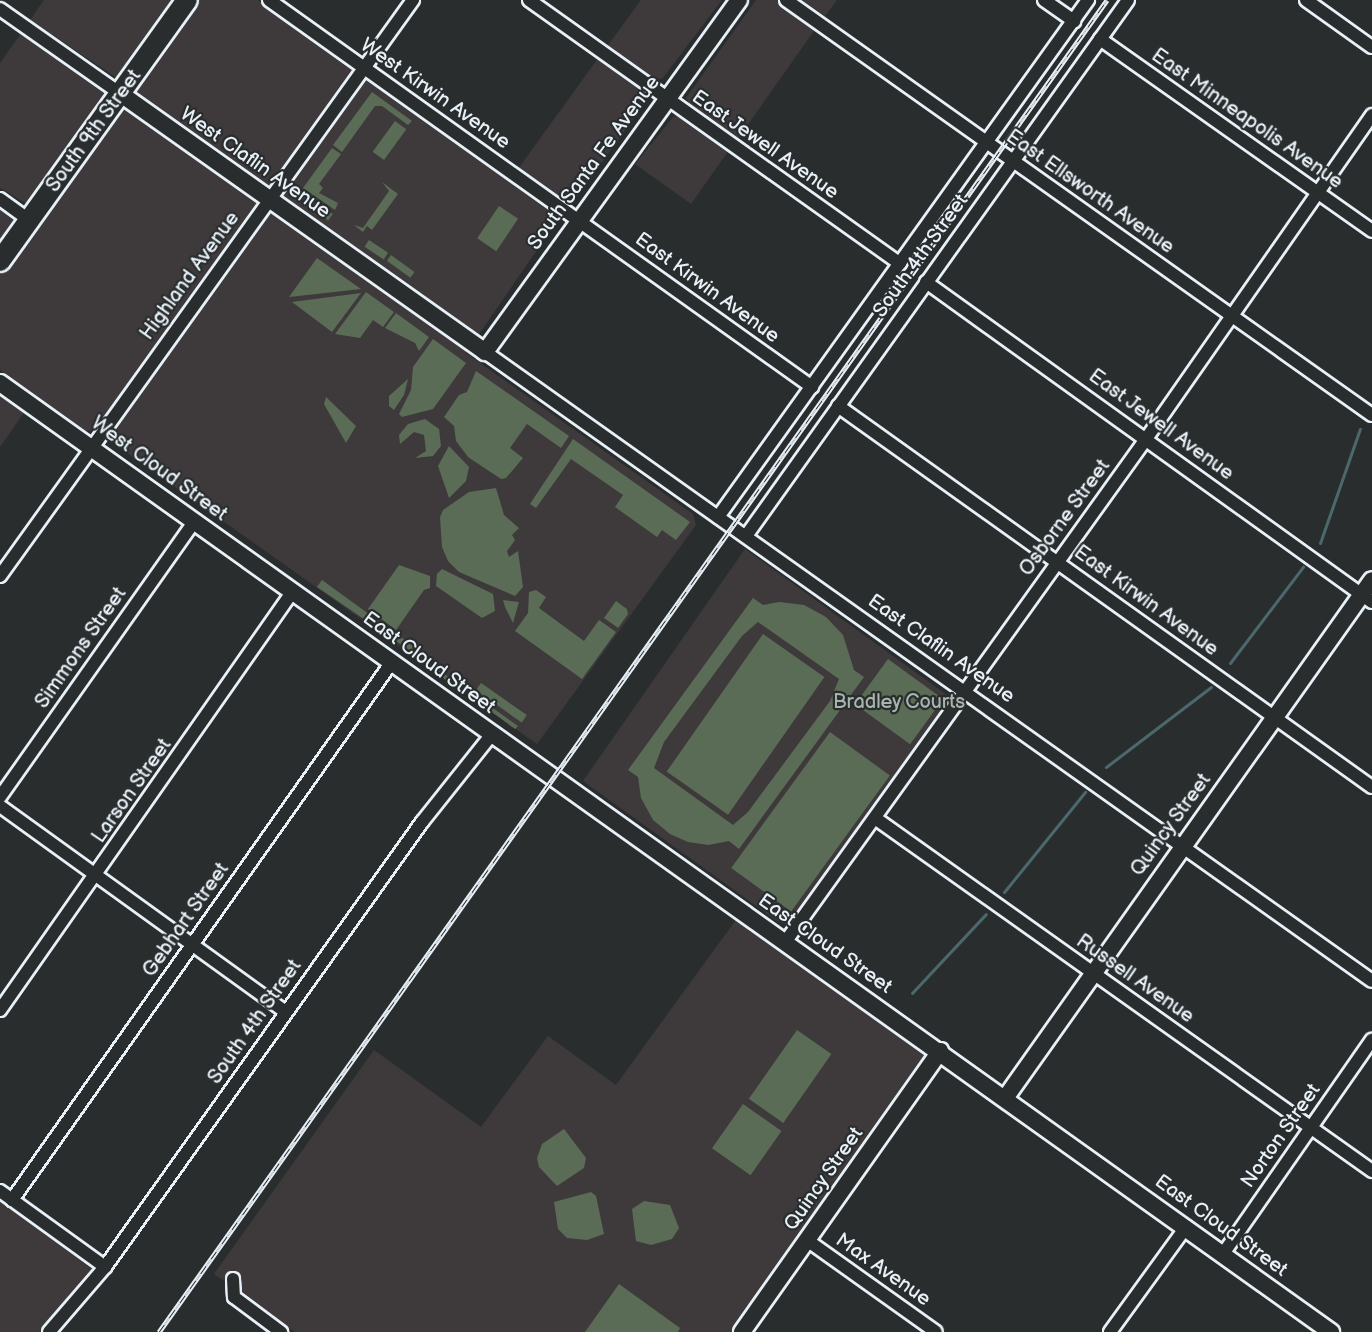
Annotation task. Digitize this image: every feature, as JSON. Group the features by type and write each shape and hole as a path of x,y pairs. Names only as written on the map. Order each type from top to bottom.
{"main road":[{"name":"South 9th Street","path":"0,261 187,0"},
{"name":"South Santa Fe Avenue","path":"485,352 578,220 739,0"},
{"name":"West Claflin Avenue","path":"121,94 485,352"},
{"name":"West Cloud Street","path":"0,383 293,591"},
{"name":"Quincy Street","path":"1006,1097 1274,717 1367,598 1372,580"},
{"name":"East Cloud Street","path":"293,591 1006,1097 1331,1332"},
{"name":"Quincy Street","path":"742,1332 940,1050"}],"street":[{"name":"West Kirwin Avenue","path":"269,0 578,220"},
{"name":"Highland Avenue","path":"0,576 90,446 413,0"},
{"name":"East Jewell Avenue","path":"529,0 900,264"},
{"name":"East Ellsworth Avenue","path":"786,0 1372,415"},
{"path":"1044,0 1074,21"},
{"name":"South 4th Street","path":"718,517 1088,0"},
{"name":"South 4th Street","path":"746,536 1128,0"},
{"path":"1306,0 1372,47"},
{"name":"West Claflin Avenue","path":"0,9 121,94"},
{"name":"East Minneapolis Avenue","path":"1100,39 1372,231"},
{"name":"Osborne Street","path":"786,941 1233,317 1316,192 1372,115"},
{"path":"0,199 29,220"},
{"name":"East Kirwin Avenue","path":"578,220 812,387"},
{"name":"East Jewell Avenue","path":"926,282 1367,598"},
{"name":"East Claflin Avenue","path":"485,352 965,690 1372,981"},
{"name":"East Kirwin Avenue","path":"838,406 1372,787"},
{"name":"Simmons Street","path":"0,797 195,520"},
{"name":"Larson Street","path":"0,1011 293,591"},
{"name":"Gebhart Street","path":"12,1200 392,662"},
{"name":"South 4th Street","path":"49,1332 105,1267 422,822 492,734"},
{"path":"0,806 286,1012"},
{"name":"Russell Avenue","path":"875,818 1372,1171"},
{"name":"Norton Street","path":"1223,1254 1372,1040"},
{"path":"0,1191 105,1267"},
{"path":"1110,1332 1185,1227"},
{"name":"Max Avenue","path":"807,1240 936,1332"},
{"path":"233,1279 234,1297 279,1332"}],"shaded area":[{"path":"44,0 179,0 120,80 30,20"},
{"path":"197,0 258,0 559,218 466,353 693,514 696,525 537,744 95,430 84,431 0,370 0,274"},
{"path":"641,0 722,0 662,79 646,77 606,48"},
{"path":"756,0 778,0 816,28 737,140 693,109 686,98"},
{"path":"802,0 837,0 825,16"},
{"path":"22,32 107,94 29,205 0,188 0,63"},
{"path":"599,57 641,87 646,101 576,199 568,203 518,169"},
{"path":"674,116 687,120 729,150 691,204 635,164"},
{"path":"0,203 18,217 19,223 0,248"},
{"path":"0,393 25,411 0,447"},
{"path":"745,549 951,698 787,925 777,921 583,781"},
{"path":"738,917 929,1054 734,1332 295,1332 214,1274 374,1050 481,1127 548,1036 616,1085"},
{"path":"0,1201 92,1269 41,1332 0,1332"}],"green space":[{"path":"372,92 412,121 408,125 382,106 375,106 342,152 333,145"},
{"path":"395,121 406,129 384,160 373,152"},
{"path":"332,148 341,154 319,184 323,188 319,193 338,203 335,210 303,188"},
{"path":"382,182 398,194 372,230 367,226 363,232 354,225 363,228 389,191"},
{"path":"300,191 333,214 328,220 295,198"},
{"path":"499,206 518,219 496,251 477,238"},
{"path":"369,240 388,253 384,259 365,247"},
{"path":"391,255 414,272 410,278 387,261"},
{"path":"317,258 361,289 289,297"},
{"path":"366,292 394,312 383,327 373,320 360,338 335,334"},
{"path":"361,293 332,332 292,302"},
{"path":"396,313 429,337 419,351 415,343 385,328"},
{"path":"433,339 466,363 433,409 402,417 399,414 411,390 413,367"},
{"path":"476,371 569,436 561,448 527,424 510,448 523,458 506,478 501,479 468,457 456,441 454,426 444,417 459,395 467,392"},
{"path":"408,379 404,395 394,410 389,406 389,396"},
{"path":"326,397 356,426 346,443 324,404"},
{"path":"425,419 439,429 441,446 433,456 415,458 426,451 424,435 414,432 400,444 399,435 408,424"},
{"path":"573,439 690,522 676,540 662,530 657,537 615,507 623,495 571,459 536,508 530,504"},
{"path":"449,446 469,467 466,481 449,498 438,466"},
{"path":"496,488 504,515 519,528 512,535 515,540 507,551 509,557 518,551 523,587 515,596 459,572 448,561 442,547 440,517 443,510 469,492"},
{"path":"399,565 430,576 430,588 424,590 396,630 368,609"},
{"path":"442,569 493,594 495,611 482,618 436,586 437,574"},
{"path":"322,580 424,654 421,658 317,587"},
{"path":"536,590 546,597 539,608 584,641 599,620 616,632 582,679 515,631 528,613 529,592"},
{"path":"753,598 763,605 779,602 804,605 826,617 843,635 854,670 864,677 739,849 729,841 708,845 688,842 670,834 653,820 641,798 638,777 628,770","holes":["758,622 839,679 830,701 748,812 733,825 654,768 664,742 742,636"]},
{"path":"503,600 519,602 513,623 505,607"},
{"path":"616,601 627,609 628,614 618,628 604,618"},
{"path":"763,634 824,677 728,815 667,772"},
{"name":"Bradley Courts","path":"888,659 943,699 910,744 855,704"},
{"path":"430,664 469,691 466,694 428,667"},
{"path":"481,683 527,715 522,722 476,690"},
{"path":"473,694 518,726 515,729 471,697"},
{"path":"830,732 890,775 791,911 731,868"},
{"path":"797,1030 831,1054 783,1123 749,1099"},
{"path":"743,1104 782,1131 751,1175 712,1148"},
{"path":"564,1129 586,1158 584,1168 557,1186 539,1167 537,1158 542,1144"},
{"path":"591,1192 596,1196 604,1234 587,1240 567,1238 558,1229 554,1202"},
{"path":"644,1201 670,1205 679,1228 672,1239 651,1245 636,1241 632,1209"},
{"path":"619,1284 680,1328 678,1332 585,1332"}],"waterway":[{"path":"1320,543 1360,429"},
{"path":"1230,663 1303,567"},
{"path":"1106,767 1211,687"},
{"path":"1004,892 1085,792"},
{"path":"912,993 986,914"}],"railway":[{"path":"159,1332 1107,0"}]}
